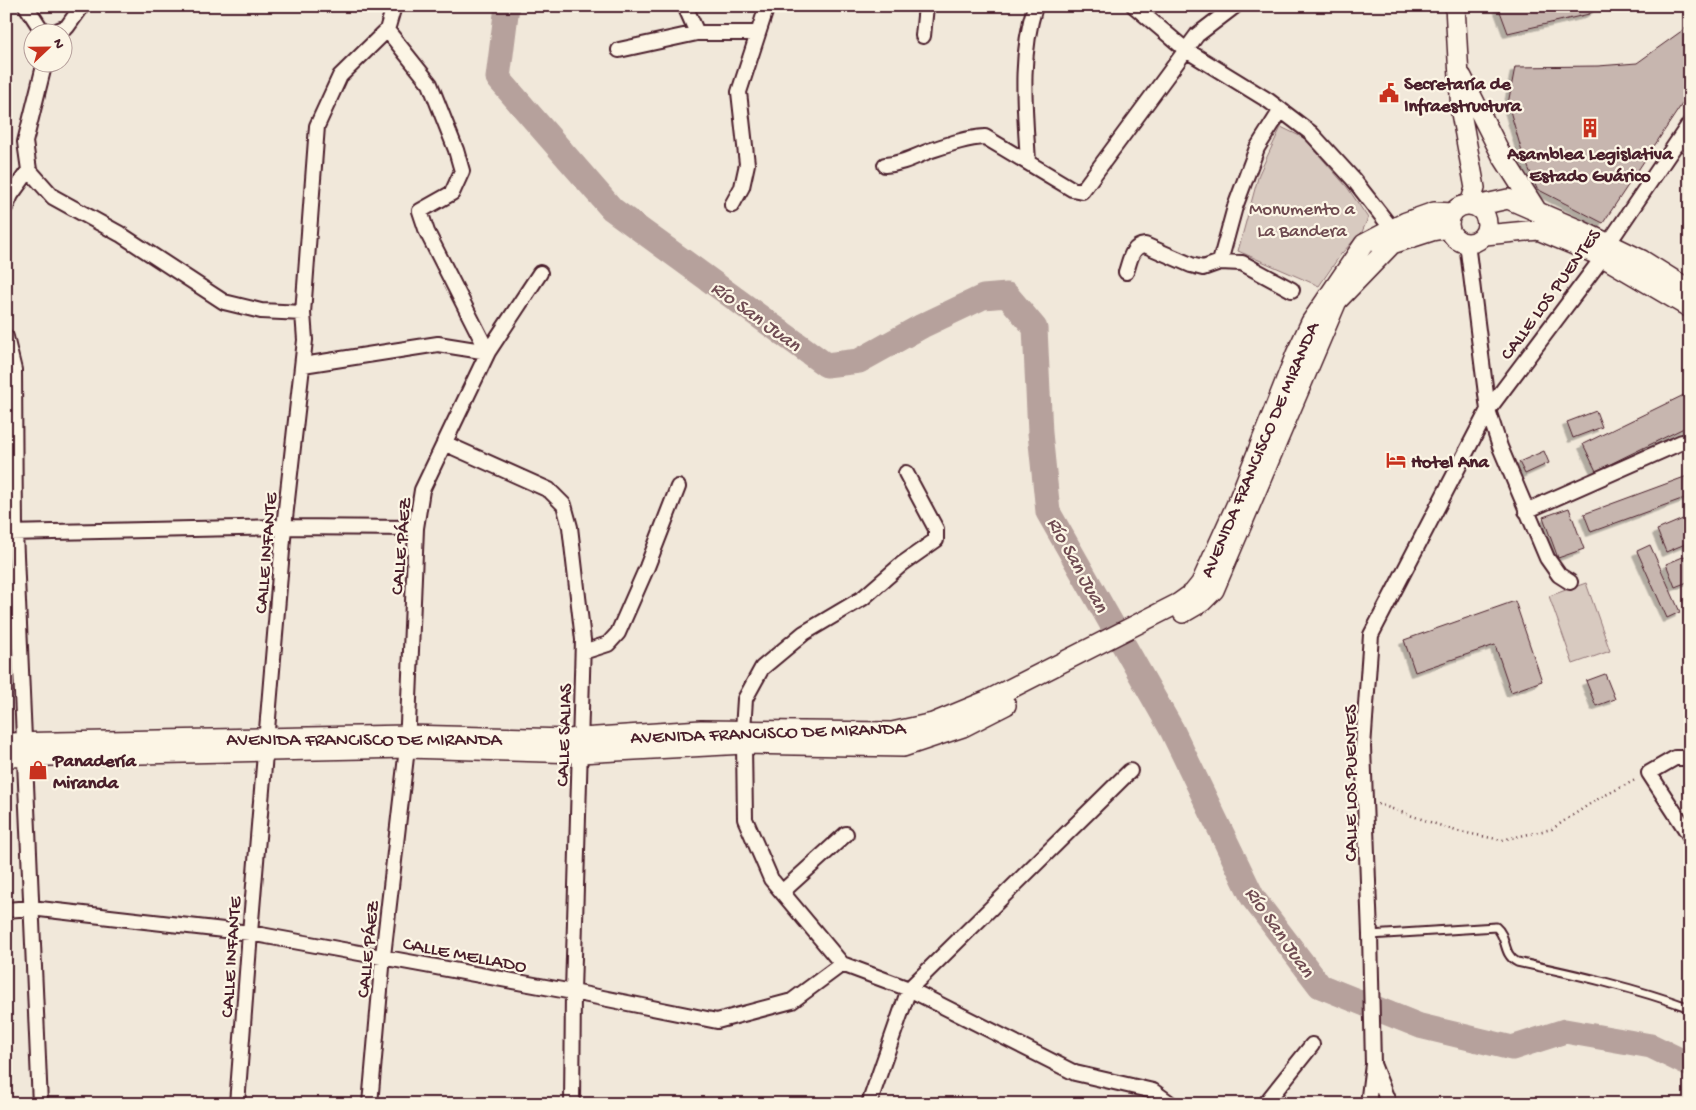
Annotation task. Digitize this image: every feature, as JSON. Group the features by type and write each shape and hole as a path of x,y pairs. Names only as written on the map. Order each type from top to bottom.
{"main road":[{"path":"1455,6 1461,113 1475,188 1473,205"},
{"path":"1458,69 1502,156 1536,211"},
{"path":"1473,205 1486,215 1488,228 1485,235 1480,240 1467,243 1456,239 1451,220 1463,205 1508,199 1536,211 1606,250 1690,308"},
{"name":"AVENIDA FRANCISCO DE MIRANDA","path":"1183,607 1201,582 1238,501 1296,354 1311,322 1364,244 1406,222 1434,212 1451,220"},
{"name":"AVENIDA FRANCISCO DE MIRANDA","path":"15,750 407,741 580,745 744,737 903,748 963,727 1063,669 1183,607 1202,602 1214,590 1337,300 1392,244 1432,231 1451,220"},
{"path":"1485,235 1538,230 1642,260 1690,290"}],"street":[{"path":"26,6 36,22"},
{"path":"71,22 82,6"},
{"path":"394,6 387,30 430,84 462,172 452,193 420,211 427,232 488,352"},
{"path":"685,6 698,33"},
{"path":"732,205 742,187 747,164 739,92 767,6"},
{"path":"923,36 926,6"},
{"path":"1028,162 1024,54 1035,6"},
{"path":"1134,6 1186,50 1281,110 1311,133 1353,179 1392,229"},
{"path":"885,165 897,164 972,138 985,137 1072,189 1082,191 1197,35 1235,6"},
{"name":"CALLE INFANTE","path":"237,1104 284,527 303,365 305,340 303,312 317,126 340,76 387,30"},
{"path":"619,50 698,33 758,33"},
{"path":"42,72 25,142 29,170 53,197 120,234 224,302 261,311 303,312"},
{"path":"1220,262 1235,207 1257,148 1281,110"},
{"name":"CALLE LOS PUENTES","path":"1373,1064 1363,747 1371,635 1488,410 1606,250 1690,123"},
{"path":"1678,141 1690,150"},
{"path":"6,206 11,195 29,170"},
{"name":"CALLE LOS PUENTES","path":"1467,243 1488,410"},
{"path":"1126,272 1134,249 1145,245 1197,267 1203,268 1220,262 1242,263 1292,290"},
{"name":"CALLE PÁEZ","path":"370,1104 383,956 407,741 416,528 422,490 488,352 540,273"},
{"path":"6,337 14,370 11,533 15,750 31,908 40,1104"},
{"path":"303,365 438,344 488,352"},
{"path":"1488,410 1500,447 1547,558 1559,575 1570,582"},
{"path":"1526,511 1682,442"},
{"name":"CALLE SALIAS","path":"444,443 549,490 564,504 570,527 583,640 573,992 572,1104"},
{"path":"906,473 936,529 936,540 902,564 863,598 804,633 762,668 745,698 744,819 771,879 842,964 909,990 1075,1073 1153,1091 1171,1104"},
{"path":"583,652 608,644 618,633 647,567 678,487"},
{"path":"11,533 284,527 416,528"},
{"path":"1690,758 1675,758 1649,773 1690,836"},
{"path":"870,1104 909,990 1130,771"},
{"path":"782,892 846,834"},
{"name":"CALLE MELLADO","path":"6,910 31,908 250,933 383,956 717,1021 792,1002 842,964"},
{"path":"1265,1104 1312,1045"},
{"path":"1368,1104 1373,1064"},
{"path":"1373,1064 1387,1104 1376,1104"}],"lane":[{"path":"1370,935 1496,927 1502,934 1508,954 1517,962 1604,983 1690,1008"}],"path":[{"path":"1365,799 1456,831 1502,840 1552,829 1596,800 1649,773"}],"green space":[{"name":"Monumento a La Bandera","path":"1281,127 1304,138 1347,187 1368,218 1362,232 1341,254 1319,286 1238,251 1259,174"},
{"path":"1586,583 1610,651 1573,664 1549,596"}],"building":[{"path":"1498,6 1600,6 1589,14 1508,33"},
{"name":"Asamblea Legislativa Estado Guárico","path":"1690,25 1690,92 1603,223 1537,189 1522,152 1508,104 1515,67 1598,66 1637,63"},
{"path":"1690,392 1690,434 1686,427 1596,471 1583,444"},
{"path":"1596,411 1602,427 1573,438 1567,422"},
{"path":"1544,451 1549,463 1525,474 1519,462"},
{"path":"1690,475 1690,496 1591,532 1584,514"},
{"path":"1569,508 1584,549 1558,558 1543,517"},
{"path":"1690,516 1690,542 1666,552 1657,530"},
{"path":"1650,545 1680,612 1667,618 1637,551"},
{"path":"1690,554 1690,581 1675,587 1666,564"},
{"path":"1515,601 1542,681 1511,692 1495,645 1415,672 1404,640"},
{"path":"1605,674 1615,699 1596,706 1586,681"}],"waterway":[{"name":"Río San Juan","path":"507,6 498,78 612,209 826,365 859,361 922,326 983,297 1007,295 1035,328 1040,433 1048,512 1172,730 1253,898 1320,986 1420,1026 1512,1048 1565,1031 1651,1046 1690,1065"}],"place":[{"name":"Secretaría de Infraestructura","path":"1389,93"},
{"name":"Asamblea Legislativa Estado Guárico","path":"1590,128"},
{"name":"Hotel Ana","path":"1396,460"},
{"name":"Panadería Miranda","path":"38,770"}]}
